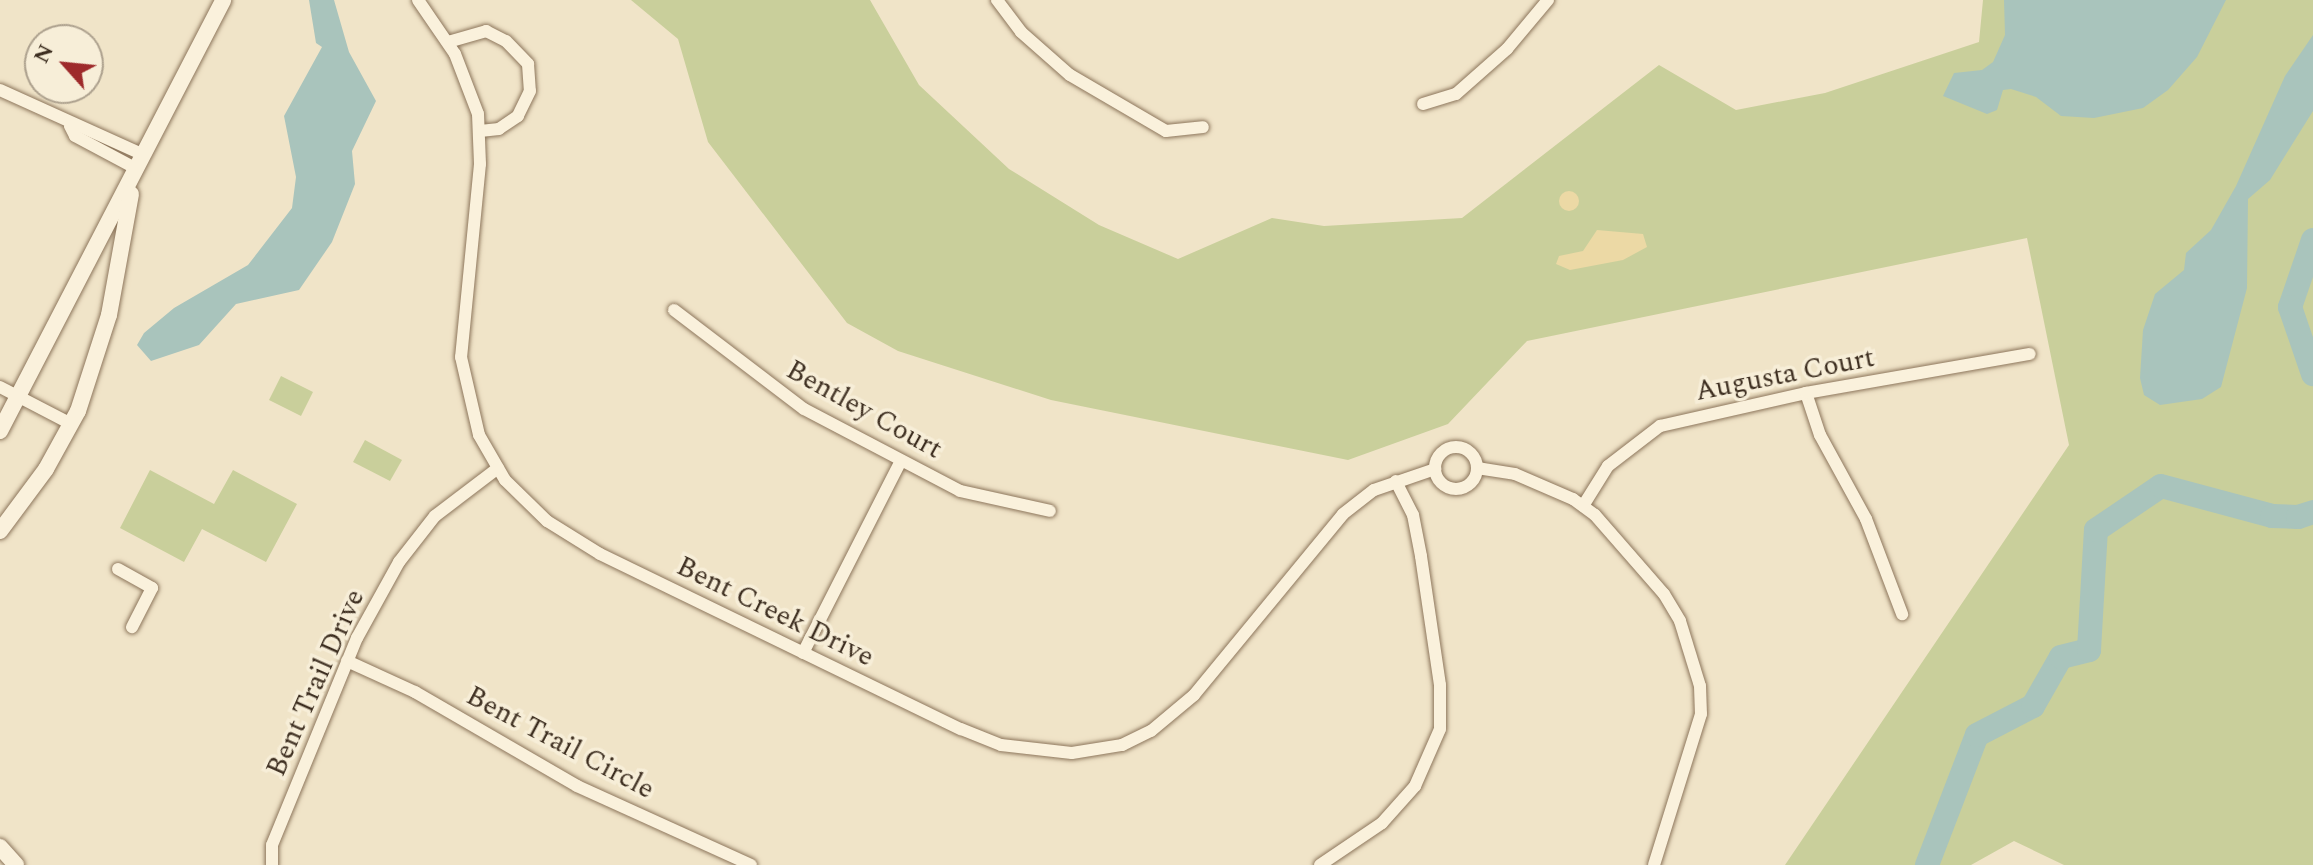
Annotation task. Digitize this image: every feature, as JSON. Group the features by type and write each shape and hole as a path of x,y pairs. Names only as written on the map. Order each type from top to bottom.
{"main road":[{"path":"0,431 223,0"},
{"path":"0,531 71,424 109,315 120,237 139,161"},
{"path":"0,847 16,865"}],"street":[{"name":"Bent Creek Drive","path":"418,0 448,42 468,81 480,131 461,357 478,430 498,468 547,521 587,546 803,653 1001,745 1072,753 1122,745 1151,731 1194,695 1343,514 1374,490 1435,469"},
{"path":"997,0 1021,32 1070,75 1166,131 1203,127"},
{"path":"1423,104 1456,94 1507,49 1548,0"},
{"path":"448,42 486,31 506,41 528,64 530,91 518,116 499,129 480,131"},
{"path":"0,90 70,126 81,124 139,161"},
{"name":"Bentley Court","path":"674,310 804,409 901,461 960,491 1050,511"},
{"name":"Augusta Court","path":"1583,506 1608,466 1660,426 1806,393 2030,354"},
{"path":"0,387 71,424"},
{"path":"1806,393 1820,435 1866,519 1902,614"},
{"path":"1451,448 1466,450 1477,468 1473,481 1454,489 1440,483 1435,469 1439,456 1451,448"},
{"path":"803,653 901,461"},
{"name":"Bent Trail Drive","path":"272,865 272,845 347,661 417,536 460,494 498,468"},
{"path":"1477,468 1515,474 1583,506 1664,594 1684,632 1700,686 1696,741 1654,865"},
{"path":"1320,865 1382,823 1407,795 1428,761 1440,729 1440,685 1421,556 1413,515 1396,481"},
{"path":"118,569 152,588 132,627"},
{"name":"Bent Trail Circle","path":"347,661 415,692 577,786 751,865"}],"green space":[{"path":"631,0 870,0 919,85 1009,169 1099,225 1178,259 1272,218 1324,226 1462,218 1659,65 1736,110 1825,93 1979,42 1983,0 2313,0 2313,865 2064,865 2014,841 1971,865 1785,865 2069,445 2027,238 1527,341 1448,424 1348,460 1051,400 898,351 847,323 708,142 678,39"},
{"path":"281,376 313,392 301,416 269,400"},
{"path":"365,440 402,460 390,481 353,462"},
{"path":"150,470 214,504 233,470 297,504 266,562 202,529 184,562 120,528"}],"sand":[{"path":"1569,191 1576,194 1579,201 1576,208 1569,211 1562,208 1559,201 1562,194"},
{"path":"1597,230 1643,234 1647,247 1623,260 1570,270 1556,264 1559,256 1583,251"}],"water":[{"path":"309,0 334,0 349,52 376,101 352,151 355,184 332,242 299,290 236,304 199,345 151,361 137,345 144,333 174,308 248,265 292,208 296,177 284,116 322,47 316,43"},
{"path":"2004,0 2226,0 2197,57 2168,90 2143,108 2094,118 2061,116 2036,97 2011,89 2003,90 1997,110 1987,114 1943,96 1954,73 1982,70 1993,62 2005,35"},
{"path":"2313,35 2313,111 2270,180 2248,199 2247,288 2221,387 2202,399 2160,405 2144,395 2140,378 2143,330 2155,294 2184,270 2186,253 2211,230 2236,186 2285,76"}],"waterway":[{"path":"2313,240 2290,307 2313,374"},
{"path":"1927,865 1977,735 2033,706 2061,657 2089,650 2096,530 2161,486 2272,516 2298,517 2313,512"}]}
